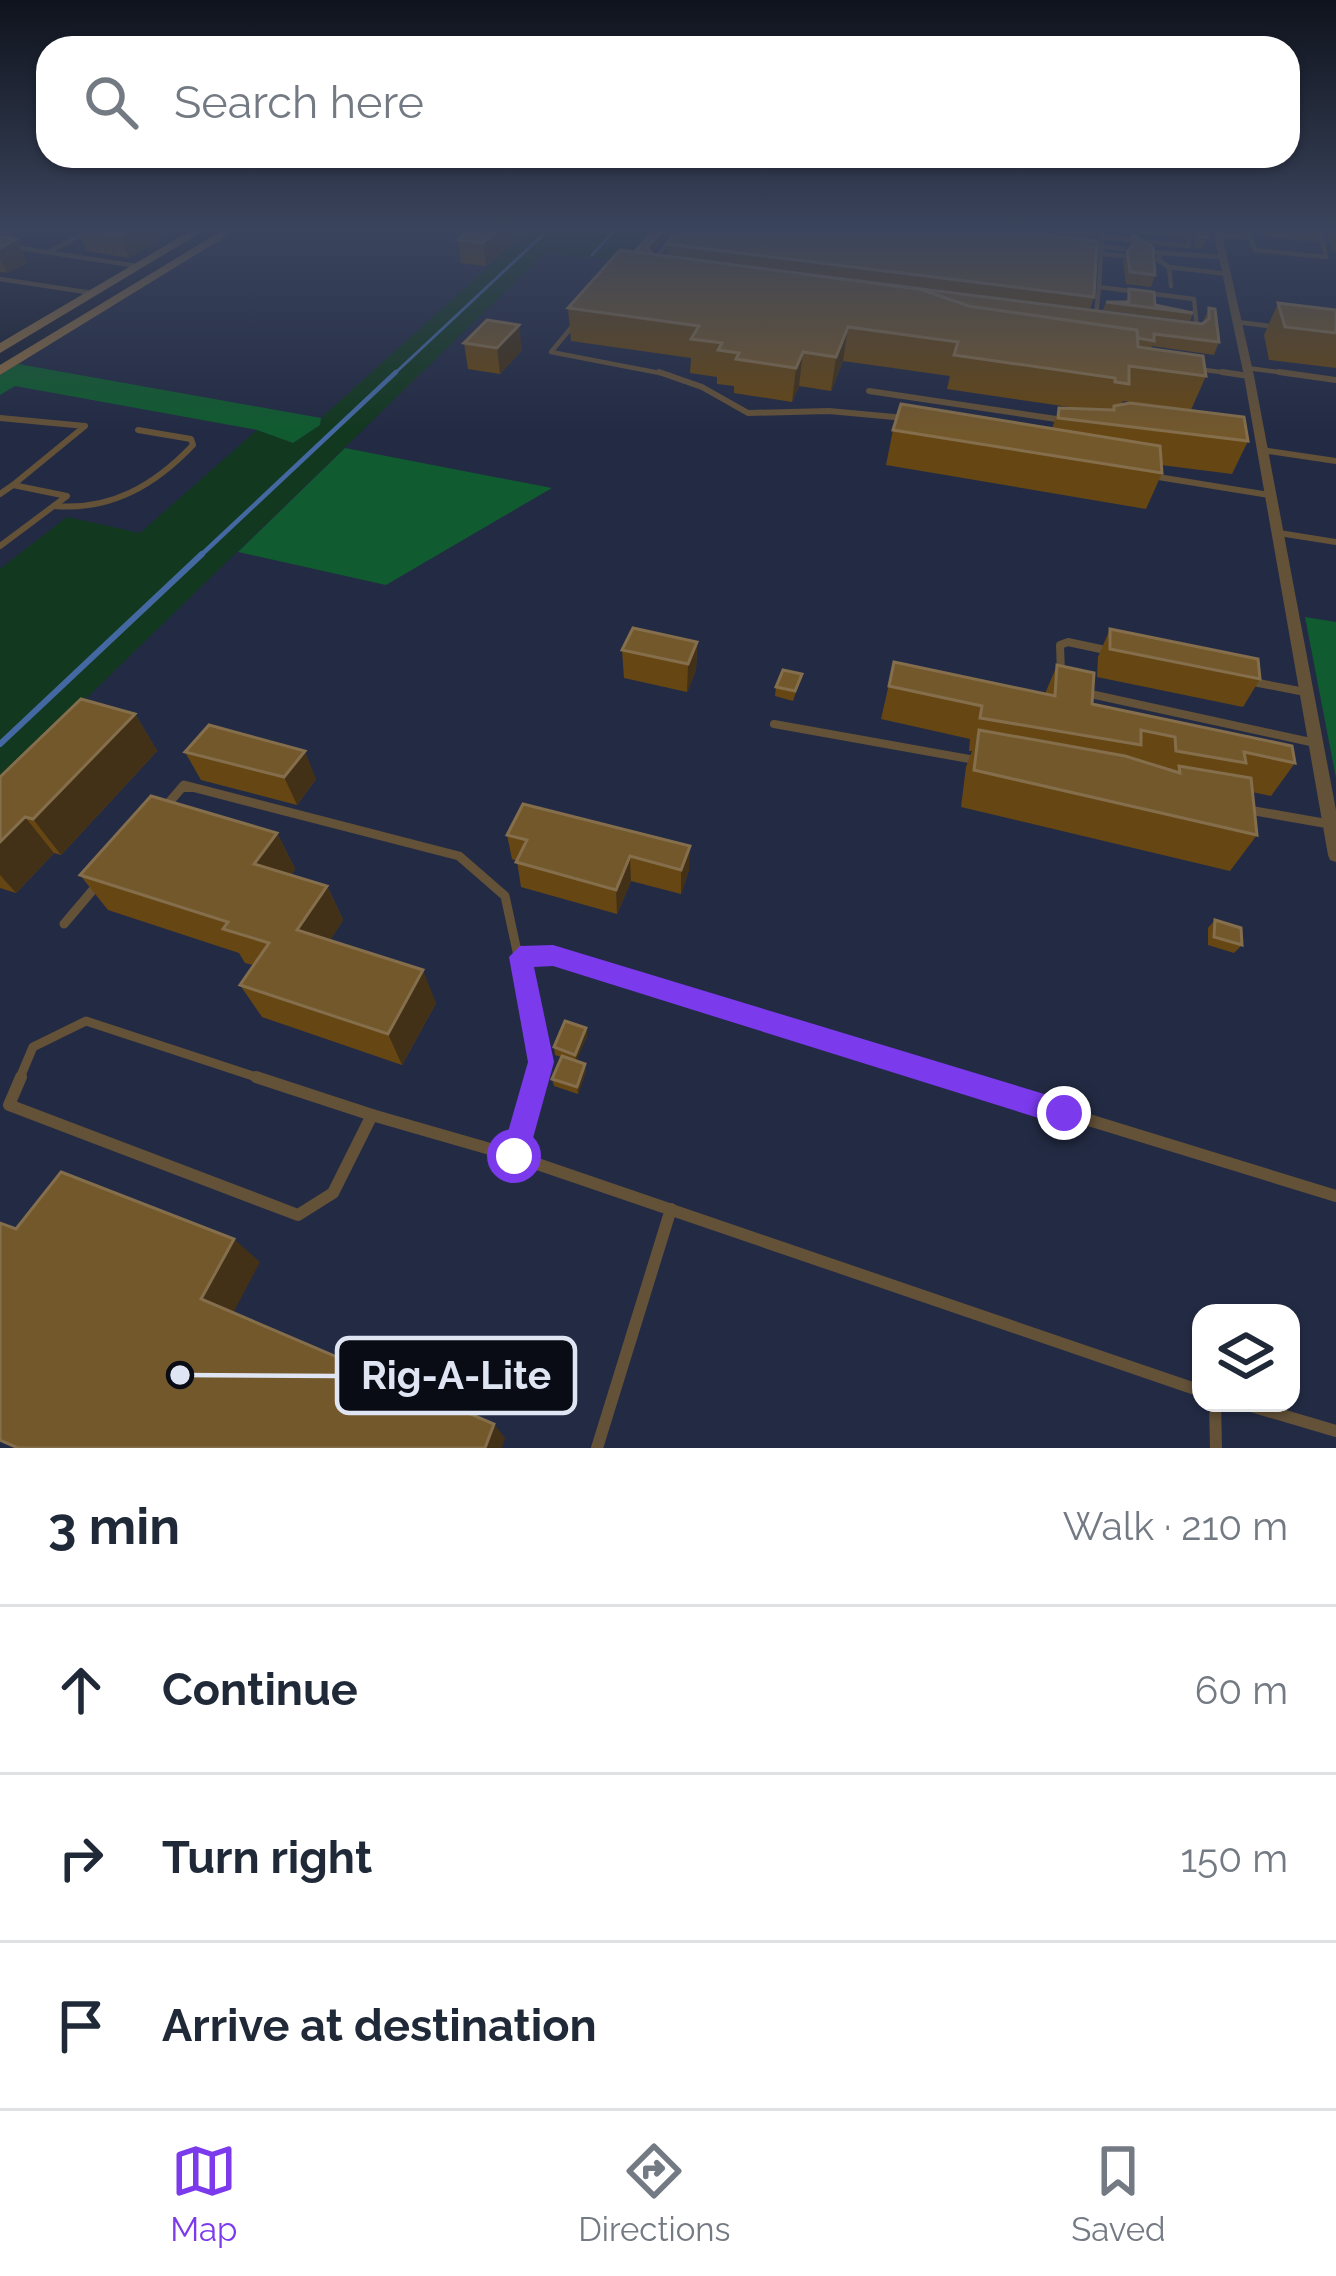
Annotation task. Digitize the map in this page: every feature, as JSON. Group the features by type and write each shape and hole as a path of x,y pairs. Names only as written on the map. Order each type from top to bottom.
{"main road":[{"path":"0,349 85,298"},
{"path":"0,371 120,298"}],"street":[{"path":"1231,298 1336,854"}],"lane":[{"path":"1081,315 1096,317 1099,298"},
{"path":"1178,327 1198,329 1194,299 1183,298"},
{"path":"578,321 551,352 579,361 663,373 748,412 830,411 916,419"},
{"path":"1237,322 1292,328"},
{"path":"1187,367 1336,380"},
{"path":"869,392 1077,422"},
{"path":"0,418 85,426 0,494"},
{"path":"54,506 98,507 160,476 194,445 190,439 138,430"},
{"path":"1244,443 1336,461"},
{"path":"1141,475 1269,495"},
{"path":"0,546 68,496 13,485"},
{"path":"1278,532 1336,542"},
{"path":"1066,680 1058,670 1060,645 1068,642 1112,652"},
{"path":"1245,680 1305,692"},
{"path":"1073,689 1315,743"},
{"path":"774,724 994,763"},
{"path":"154,820 184,785 459,856 506,896 541,1062 514,1156"},
{"path":"1238,808 1330,824"},
{"path":"64,924 109,872"},
{"path":"520,957 553,955 1336,1196"},
{"path":"372,1115 333,1193 298,1215 9,1105 33,1047 86,1021 372,1115 514,1156 1192,1387"},
{"path":"597,1448 670,1209"},
{"path":"1215,1412 1216,1448"},
{"path":"1272,1412 1336,1431"}],"shaded area":[{"path":"125,298 1336,298 1336,1448 0,1448 0,375"}],"green space":[{"path":"454,298 499,298 0,782 0,569 67,517 140,533 257,430 293,443 320,425 321,418"},
{"path":"18,364 321,418 320,425 293,443 257,430 15,386 0,395 0,375"},
{"path":"345,448 552,488 386,585 238,552"},
{"path":"1305,617 1336,622 1336,778"}],"building":[{"path":"577,298 945,298 969,306 1137,330 1138,347 1203,356 1206,376 1129,366 1129,384 1115,382 1115,378 954,355 958,342 848,327 836,357 803,352 796,368 736,359 739,353 718,350 722,343 691,339 699,326 568,308"},
{"path":"945,298 991,298 1202,324 1209,319 1209,308 1215,309 1219,342 1154,334 1154,341 1138,338 1137,330 969,306"},
{"path":"1129,298 1154,298 1155,305 1193,313 1106,302 1129,302"},
{"path":"1278,303 1336,310 1336,333 1285,327"},
{"path":"487,320 519,325 497,348 464,343"},
{"path":"1130,403 1244,417 1248,441 1058,418 1059,408 1114,410 1114,406"},
{"path":"901,404 1160,446 1162,473 893,430"},
{"path":"633,628 697,642 688,664 622,650"},
{"path":"1110,629 1258,659 1260,679 1110,649"},
{"path":"894,662 1055,696 1057,665 1094,673 1092,704 1292,746 1295,763 1244,752 1246,763 1176,751 1175,737 1141,730 1141,745 980,718 982,706 889,686"},
{"path":"783,670 802,674 795,691 776,687"},
{"path":"81,699 135,714 33,819 25,817 0,842 0,777"},
{"path":"209,725 305,751 284,777 185,752"},
{"path":"979,730 1125,756 1180,773 1179,766 1251,778 1257,835 974,770"},
{"path":"151,796 277,833 254,864 327,886 297,930 423,970 388,1034 240,985 269,943 223,929 228,922 80,875"},
{"path":"523,804 690,846 681,870 630,856 616,890 516,862 527,840 507,835"},
{"path":"1215,920 1241,928 1242,945 1214,937"},
{"path":"565,1021 586,1028 575,1055 554,1047"},
{"path":"562,1056 585,1064 577,1087 552,1079"},
{"path":"61,1172 234,1239 201,1299 494,1424 485,1448 18,1448 0,1440 0,1223 16,1229"}],"waterway":[{"path":"393,375 476,298"},
{"path":"199,557 396,372"},
{"path":"0,744 202,554"}],"place":[{"name":"Rig-A-Lite","path":"180,1375"}],"route":[{"path":"514,1156 541,1062 520,957 553,955 1064,1113"}]}
